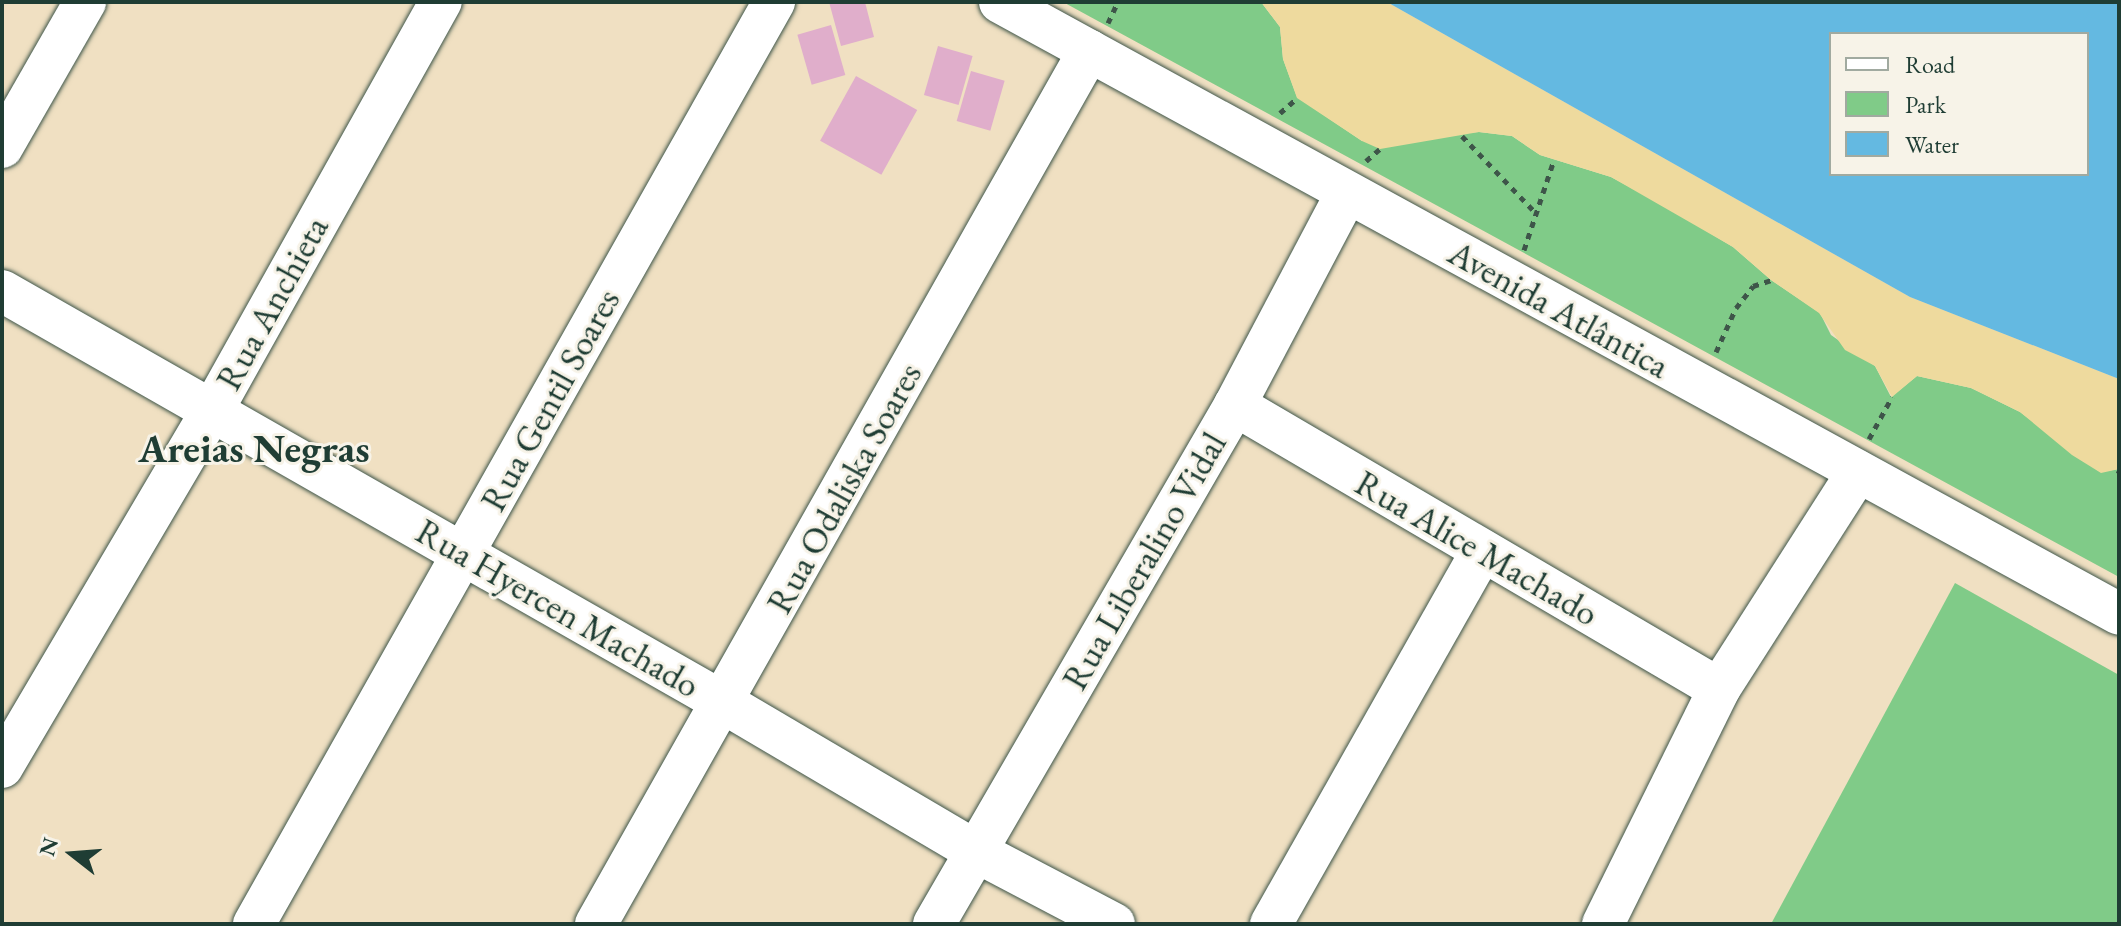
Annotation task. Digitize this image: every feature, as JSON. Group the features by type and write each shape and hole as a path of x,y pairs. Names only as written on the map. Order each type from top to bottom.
{"street":[{"path":"2,147 85,2"},
{"name":"Rua Anchieta","path":"2,767 212,411 441,2"},
{"name":"Rua Gentil Soares","path":"254,924 774,2"},
{"name":"Avenida Atlântica","path":"1000,2 1347,193 1860,461 2119,614"},
{"name":"Rua Odaliska Soares","path":"596,924 724,703 1089,51"},
{"name":"Rua Liberalino Vidal","path":"934,924 1235,405 1347,193"},
{"name":"Rua Hyercen Machado","path":"2,291 724,703 975,851 1114,924"},
{"name":"Rua Alice Machado","path":"1235,405 1719,689"},
{"path":"1603,924 1719,689 1860,461"},
{"path":"1271,924 1482,551"}],"path":[{"path":"1462,136 1535,212"},
{"path":"1521,263 1554,160"},
{"path":"1715,357 1736,308 1753,286 1771,280"},
{"path":"1860,461 1892,397"}],"green space":[{"path":"1063,2 1261,2 1280,27 1283,59 1297,97 1362,141 1479,132 1512,136 1540,155 1611,177 1663,205 1733,247 1771,280 1820,313 1831,335 1875,366 1891,397 1917,376 1971,388 2020,412 2100,472 2119,469 2119,577"},
{"path":"1955,583 2119,675 2119,924 1771,924"}],"sand":[{"path":"1261,2 1387,2 1910,297 2119,379 2119,469 2101,473 2072,455 2020,412 1971,388 1917,376 1892,397 1875,366 1845,350 1819,313 1771,280 1733,247 1611,177 1540,155 1512,136 1479,132 1380,149 1362,141 1297,98 1283,59 1280,27"}],"water":[{"path":"1387,2 2119,2 2119,379 1910,297"}],"building":[{"path":"829,2 865,2 874,37 841,46"},
{"path":"831,25 845,75 812,85 797,35"},
{"path":"938,46 973,56 959,105 924,95"},
{"path":"971,71 1005,81 990,131 957,121"},
{"path":"856,76 917,110 881,175 820,141"}],"district":[{"name":"Areias Negras","path":"254,448"}]}
